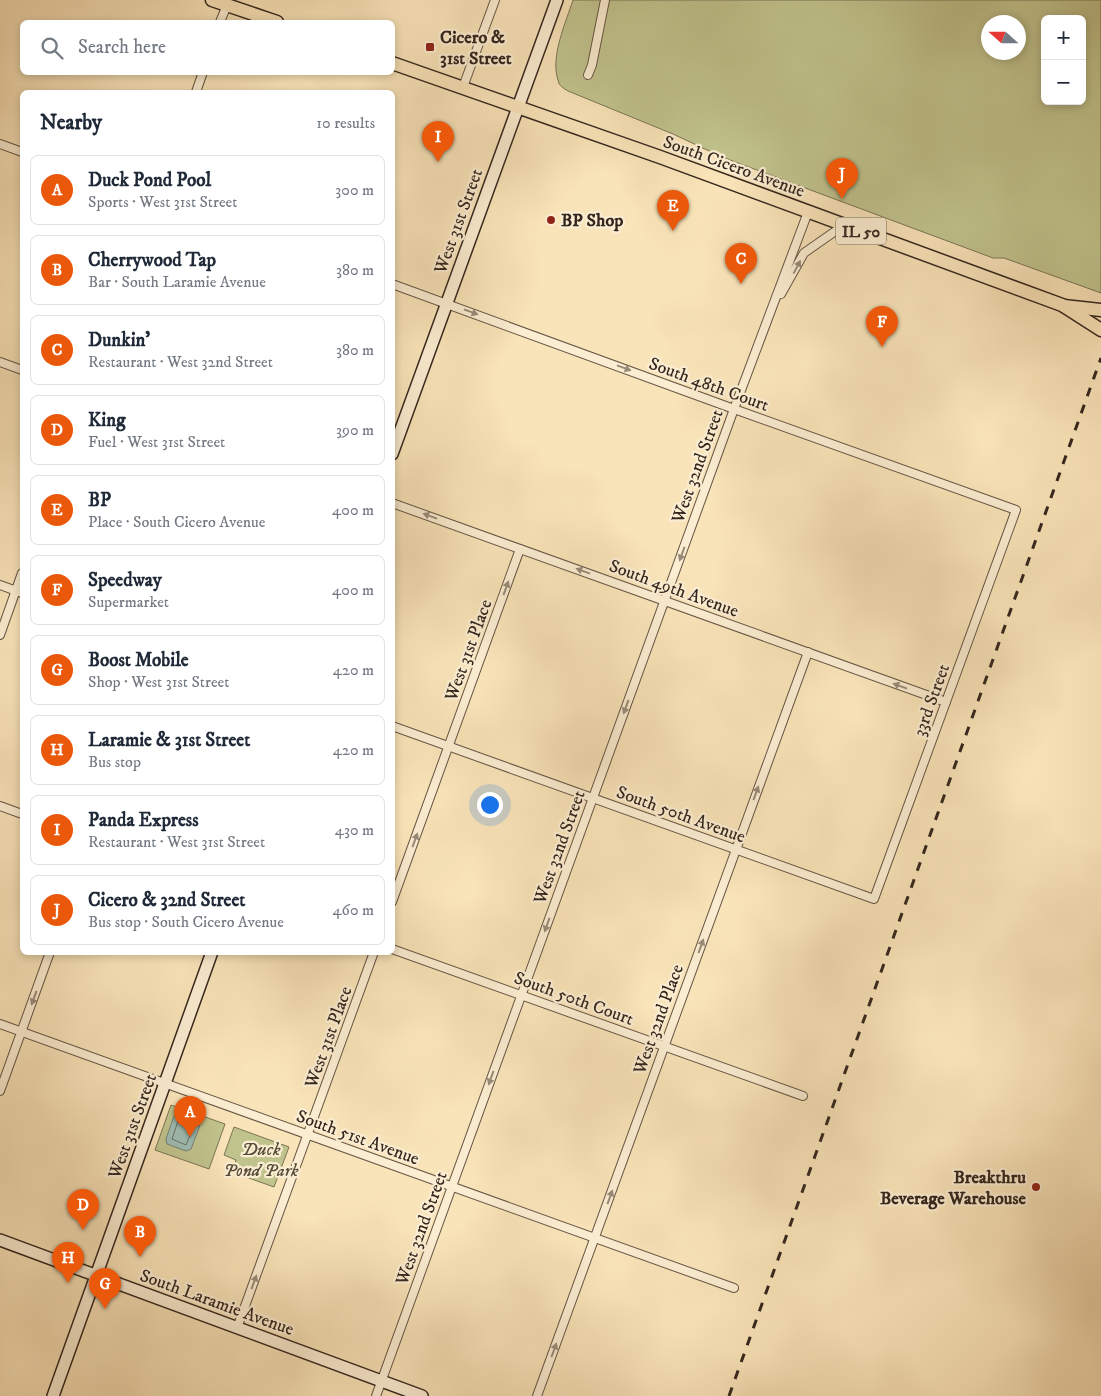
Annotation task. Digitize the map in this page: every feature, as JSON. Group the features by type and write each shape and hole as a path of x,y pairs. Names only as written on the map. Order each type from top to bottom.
{"main road":[{"path":"212,0 271,20"},
{"name":"West 31st Street","path":"395,446 557,0"},
{"name":"South Cicero Avenue","path":"395,64 518,106 1062,305 1101,330"},
{"name":"South Cicero Avenue","path":"1062,305 1101,310"},
{"name":"West 31st Street","path":"53,1396 211,955"},
{"name":"South Laramie Avenue","path":"0,1240 422,1396"}],"street":[{"path":"463,87 496,0"},
{"path":"588,75 592,65 606,0"},
{"path":"221,20 227,5"},
{"path":"197,90 202,75"},
{"path":"0,144 20,151"},
{"name":"West 32nd Street","path":"376,1396 734,410 808,212"},
{"name":"West 32nd Street","path":"772,309 804,252 844,225"},
{"name":"South 48th Court","path":"395,285 734,410 1016,510"},
{"path":"0,362 20,369"},
{"name":"South 49th Avenue","path":"395,504 946,702"},
{"name":"33rd Street","path":"874,899 1016,510"},
{"name":"West 31st Place","path":"395,894 520,549"},
{"path":"0,585 19,592 0,636"},
{"name":"West 32nd Place","path":"537,1396 808,652"},
{"name":"South 50th Avenue","path":"395,727 874,899"},
{"path":"0,806 20,813"},
{"name":"South 50th Court","path":"395,950 803,1096"},
{"path":"0,1092 49,955"},
{"name":"West 31st Place","path":"237,1328 373,955"},
{"name":"South 51st Avenue","path":"0,1024 734,1288"}],"green space":[{"path":"573,0 1101,0 1101,293 1004,258 993,258 722,157 673,134 568,91 559,82 556,71 557,50"},
{"path":"171,1105 225,1124 209,1169 155,1150"},
{"name":"Duck Pond Park","path":"234,1127 289,1147 274,1187 232,1172 236,1160 224,1155"}],"water":[{"path":"179,1113 197,1120 200,1125 191,1149 186,1151 167,1144 166,1139 174,1116"}],"railway":[{"path":"729,1396 1101,358"}],"place":[{"name":"Cicero & 31st Street","path":"430,47"},
{"name":"Panda Express","path":"438,162"},
{"name":"Cicero & 32nd Street","path":"842,199"},
{"name":"BP Shop","path":"551,220"},
{"name":"BP","path":"673,231"},
{"name":"Dunkin'","path":"741,284"},
{"name":"Speedway","path":"882,347"},
{"name":"Duck Pond Pool","path":"190,1137"},
{"name":"Breakthru Beverage Warehouse","path":"1036,1187"},
{"name":"King","path":"83,1230"},
{"name":"Cherrywood Tap","path":"140,1257"},
{"name":"Laramie & 31st Street","path":"68,1283"},
{"name":"Boost Mobile","path":"105,1309"}]}
